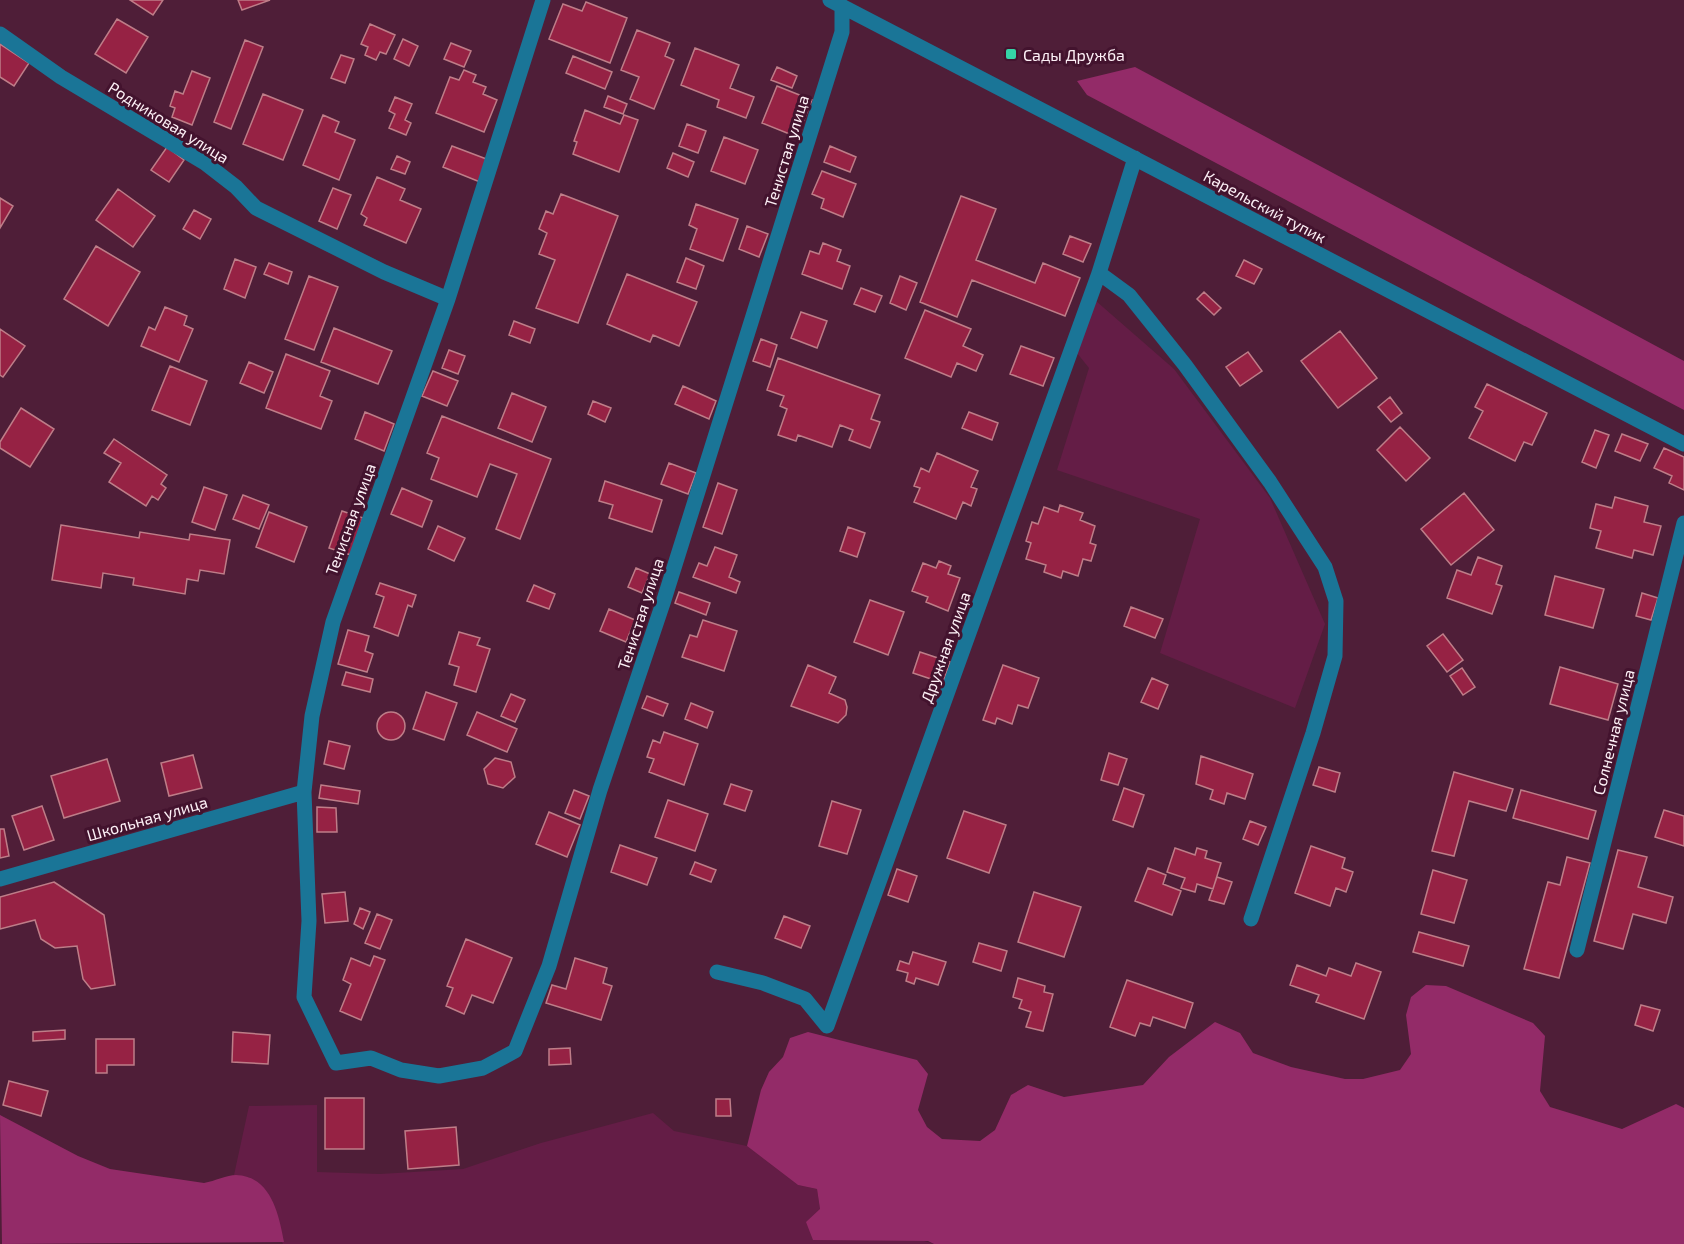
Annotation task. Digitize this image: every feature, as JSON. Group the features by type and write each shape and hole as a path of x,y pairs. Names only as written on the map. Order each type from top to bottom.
{"street":[{"name":"Тенисная улица","path":"336,1063 304,997 309,921 304,792 312,716 333,622 448,299 543,0"},
{"name":"Карельский тупик","path":"836,3 1684,444"},
{"name":"Тенистая улица","path":"336,1063 371,1058 401,1070 439,1076 483,1068 515,1051 549,966 600,790 681,546 842,32 836,3"},
{"name":"Родниковая улица","path":"0,34 61,77 205,163 236,187 256,208 384,272 448,299"},
{"name":"Дружная улица","path":"717,972 764,983 805,999 827,1026 1099,273 1135,158"},
{"path":"1099,273 1129,295 1185,365 1270,482 1325,567 1336,601 1335,656 1313,734 1251,919"},
{"name":"Солнечная улица","path":"1577,950 1684,524"},
{"name":"Школьная улица","path":"0,879 304,792"}],"shaded area":[{"path":"1135,67 1684,361 1684,410 1087,95 1077,81"},
{"path":"1096,301 1174,369 1270,498 1325,624 1295,708 1160,653 1200,519 1057,470 1089,368 1077,353"},
{"path":"1426,985 1446,986 1533,1023 1545,1036 1540,1091 1550,1107 1622,1129 1676,1104 1684,1108 1684,1244 934,1244 928,1241 813,1240 806,1222 820,1209 817,1189 798,1185 747,1146 761,1090 769,1072 783,1057 790,1038 808,1032 917,1060 928,1074 918,1110 927,1127 942,1139 980,1141 995,1130 1011,1095 1028,1085 1064,1097 1143,1085 1169,1057 1215,1022 1240,1033 1253,1053 1291,1067 1345,1079 1363,1079 1400,1070 1411,1054 1406,1015 1411,997"},
{"path":"317,1105 317,1172 380,1174 463,1169 541,1143 653,1113 674,1131 747,1146 798,1185 817,1189 820,1209 934,1244 283,1244 249,1177 234,1175 249,1106"},
{"path":"0,1115 78,1156 110,1169 204,1183 232,1175 248,1177 258,1182 271,1199 276,1209 284,1242 2,1244"}],"building":[{"path":"130,0 163,0 153,15"},
{"path":"238,0 270,0 242,10"},
{"path":"586,2 627,18 610,63 549,39 563,4 582,11"},
{"path":"117,19 148,37 126,73 95,54"},
{"path":"370,24 395,35 386,54 380,52 376,60 365,55 368,47 361,44"},
{"path":"637,30 670,43 665,56 674,60 654,109 630,99 639,77 621,70"},
{"path":"403,39 418,46 409,66 394,59"},
{"path":"245,40 263,47 231,129 214,122"},
{"path":"451,43 471,51 464,67 444,59"},
{"path":"0,44 29,63 14,86 0,77"},
{"path":"695,48 739,65 730,88 754,97 746,118 717,107 719,100 681,85"},
{"path":"341,55 354,59 345,83 331,78"},
{"path":"573,56 612,72 605,89 566,73"},
{"path":"777,67 797,76 792,88 771,80"},
{"path":"464,70 476,75 473,82 486,87 483,94 497,100 484,132 436,113 450,77 459,80"},
{"path":"192,71 210,78 192,125 172,117 175,108 170,106 175,91 183,94"},
{"path":"777,86 812,100 797,137 762,123"},
{"path":"263,94 303,110 283,160 243,144"},
{"path":"608,96 627,104 623,114 604,107"},
{"path":"395,97 412,104 405,120 411,123 406,135 389,128 395,114 389,111"},
{"path":"585,110 620,124 624,115 638,120 619,172 573,154 577,142 574,141"},
{"path":"323,115 339,122 335,132 355,140 339,180 303,165"},
{"path":"687,124 706,131 698,153 679,146"},
{"path":"724,137 758,150 745,184 711,171"},
{"path":"452,146 489,160 480,182 443,167"},
{"path":"830,146 856,157 850,172 824,162"},
{"path":"167,147 184,160 169,182 151,170"},
{"path":"673,153 694,162 688,177 667,168"},
{"path":"397,156 410,162 405,174 391,169"},
{"path":"822,171 856,184 843,217 821,208 824,199 812,194"},
{"path":"377,177 405,189 400,200 421,209 406,243 364,225 367,218 361,214"},
{"path":"333,188 351,195 337,229 319,221"},
{"path":"118,189 155,216 133,247 96,220"},
{"path":"561,194 618,216 578,323 536,308 555,260 539,254 547,233 539,229 546,211 553,214"},
{"path":"961,196 996,209 976,260 1035,283 1043,263 1080,278 1065,316 972,280 957,317 920,302"},
{"path":"0,198 13,206 0,228"},
{"path":"696,204 738,219 723,261 690,249 697,229 689,225"},
{"path":"194,210 211,219 200,239 183,229"},
{"path":"747,226 768,234 759,257 739,249"},
{"path":"1070,236 1091,244 1083,262 1063,254"},
{"path":"823,243 841,250 837,261 850,266 842,289 802,274 810,251 819,254"},
{"path":"96,246 140,272 108,326 64,299"},
{"path":"686,258 704,266 696,289 677,282"},
{"path":"235,259 256,267 245,298 224,289"},
{"path":"1244,260 1262,269 1254,284 1236,276"},
{"path":"269,263 292,272 288,284 264,274"},
{"path":"627,274 697,302 679,346 653,335 650,342 607,324"},
{"path":"309,276 338,287 314,350 285,339"},
{"path":"900,276 917,283 906,310 890,303"},
{"path":"861,288 882,296 875,312 854,304"},
{"path":"1204,292 1221,308 1214,315 1197,299"},
{"path":"165,307 187,316 184,325 193,329 179,362 141,346 149,327 155,330"},
{"path":"925,310 971,329 963,346 983,355 976,371 957,363 951,377 905,358"},
{"path":"801,312 827,321 817,348 791,338"},
{"path":"514,321 535,329 530,343 509,335"},
{"path":"334,328 392,351 378,384 321,362"},
{"path":"0,329 25,346 3,377 0,375"},
{"path":"1340,331 1377,378 1338,408 1301,361"},
{"path":"761,339 777,345 770,367 753,361"},
{"path":"1021,346 1054,358 1043,386 1010,374"},
{"path":"449,350 465,356 458,374 442,368"},
{"path":"1248,352 1262,371 1240,386 1226,367"},
{"path":"286,354 330,371 320,396 332,401 321,429 266,408"},
{"path":"778,358 880,395 871,419 880,422 870,448 849,440 853,430 840,425 832,447 798,435 796,441 778,435 787,409 780,406 784,396 767,390"},
{"path":"249,362 273,372 264,393 240,383"},
{"path":"170,366 207,381 190,425 152,410"},
{"path":"433,371 458,381 447,406 422,396"},
{"path":"1487,384 1547,413 1532,445 1524,442 1515,461 1469,438 1483,411 1475,407"},
{"path":"683,386 716,401 709,419 675,404"},
{"path":"512,393 546,407 532,442 498,428"},
{"path":"1390,397 1402,413 1391,422 1378,407"},
{"path":"593,401 611,408 605,422 588,414"},
{"path":"21,408 54,429 30,467 0,448 0,442"},
{"path":"365,412 394,424 384,451 355,439"},
{"path":"969,412 998,423 992,440 962,428"},
{"path":"442,416 551,459 520,539 496,529 517,474 490,464 477,497 431,479 439,458 427,453"},
{"path":"1400,427 1430,458 1406,481 1377,450"},
{"path":"1595,430 1609,435 1596,468 1582,462"},
{"path":"1622,434 1648,444 1640,461 1615,451"},
{"path":"114,439 167,475 161,484 166,488 158,500 152,496 146,506 109,482 121,463 104,453"},
{"path":"1664,448 1684,457 1684,490 1669,483 1672,476 1654,468"},
{"path":"937,453 978,471 971,487 977,489 971,506 963,502 956,519 914,502 920,488 914,486 921,468 929,472"},
{"path":"669,463 696,473 688,494 661,484"},
{"path":"605,481 662,500 652,532 609,518 613,505 599,501"},
{"path":"718,483 737,490 722,534 703,527"},
{"path":"204,487 227,495 215,530 192,522"},
{"path":"402,488 432,501 422,527 391,514"},
{"path":"1464,493 1494,530 1451,565 1421,529"},
{"path":"243,495 269,505 259,529 233,519"},
{"path":"1615,497 1648,506 1644,522 1661,526 1653,555 1634,550 1632,558 1596,548 1601,531 1590,528 1596,504 1612,508"},
{"path":"1060,505 1083,513 1080,520 1095,526 1090,543 1096,545 1091,561 1083,559 1078,576 1063,571 1061,578 1044,572 1046,565 1026,559 1031,543 1026,541 1032,522 1038,524 1044,507 1058,512"},
{"path":"342,511 363,518 351,555 329,548"},
{"path":"269,512 307,527 294,562 256,547"},
{"path":"61,525 139,538 140,532 189,540 190,534 230,540 224,574 200,570 198,581 187,579 185,594 133,585 134,578 103,573 101,588 52,580"},
{"path":"438,526 465,538 454,561 428,549"},
{"path":"848,527 865,533 857,557 840,551"},
{"path":"715,547 737,555 729,577 740,582 736,593 693,577 699,563 707,566"},
{"path":"1478,557 1502,566 1496,584 1502,586 1492,614 1447,598 1457,570 1471,575"},
{"path":"939,561 951,566 948,574 960,578 948,611 926,602 928,597 912,591 923,563 936,568"},
{"path":"636,568 650,574 642,593 628,587"},
{"path":"1555,576 1604,589 1593,628 1545,615"},
{"path":"380,583 416,595 412,607 408,605 398,636 374,627 384,597 376,594"},
{"path":"534,585 555,594 549,609 527,601"},
{"path":"679,592 710,603 706,615 675,603"},
{"path":"1642,593 1658,598 1651,620 1636,616"},
{"path":"870,600 904,612 888,655 854,642"},
{"path":"1131,607 1163,619 1155,638 1124,626"},
{"path":"609,609 635,620 626,642 600,631"},
{"path":"703,620 737,631 724,671 682,657 690,635 697,637"},
{"path":"348,630 369,636 365,651 373,654 367,672 338,664"},
{"path":"459,632 480,638 477,645 490,649 476,692 454,685 459,667 449,664"},
{"path":"1443,634 1463,660 1447,672 1427,646"},
{"path":"920,652 950,662 943,683 913,673"},
{"path":"808,665 836,677 829,693 845,700 847,707 846,715 838,723 791,706"},
{"path":"1003,665 1039,678 1028,708 1018,705 1012,724 997,718 995,724 983,720"},
{"path":"1560,667 1618,684 1608,720 1550,704"},
{"path":"1462,668 1475,687 1463,695 1450,676"},
{"path":"346,672 373,679 370,692 342,685"},
{"path":"1152,678 1168,685 1158,709 1141,702"},
{"path":"426,692 457,703 444,740 413,729"},
{"path":"511,694 525,700 515,722 501,716"},
{"path":"647,696 668,704 663,716 642,708"},
{"path":"691,703 713,712 707,728 685,719"},
{"path":"391,712 401,716 405,726 401,736 391,740 381,736 377,726 381,716"},
{"path":"477,712 517,729 507,752 467,735"},
{"path":"664,732 698,744 684,785 649,772 654,759 647,757 653,740 660,743"},
{"path":"329,741 350,746 344,769 324,764"},
{"path":"1109,753 1127,759 1118,785 1101,780"},
{"path":"193,755 202,788 169,796 161,763"},
{"path":"1201,756 1253,774 1245,799 1227,793 1224,804 1210,799 1213,790 1196,784"},
{"path":"495,758 511,762 515,777 503,788 488,784 484,769"},
{"path":"107,759 120,801 64,818 51,776"},
{"path":"1319,767 1340,773 1335,792 1313,785"},
{"path":"1454,772 1513,789 1506,811 1469,801 1454,856 1432,851"},
{"path":"731,784 752,791 745,811 724,804"},
{"path":"321,785 360,791 358,804 319,798"},
{"path":"1124,788 1144,795 1133,827 1113,820"},
{"path":"574,790 589,796 580,819 565,813"},
{"path":"1521,790 1596,811 1588,839 1513,818"},
{"path":"668,800 708,814 695,851 655,837"},
{"path":"832,801 861,810 847,854 819,846"},
{"path":"42,806 54,840 24,850 12,816"},
{"path":"317,807 336,808 337,832 317,832"},
{"path":"1664,810 1684,816 1684,846 1655,837"},
{"path":"964,811 1006,825 989,873 947,858"},
{"path":"549,812 580,825 567,857 536,844"},
{"path":"1250,821 1266,827 1258,845 1243,839"},
{"path":"0,829 4,829 9,856 0,858"},
{"path":"620,845 657,858 647,885 611,872"},
{"path":"1311,846 1345,858 1342,868 1353,872 1346,892 1336,888 1330,906 1295,893"},
{"path":"1175,848 1195,855 1197,848 1207,851 1205,858 1221,863 1213,889 1197,884 1195,892 1181,888 1185,878 1167,872"},
{"path":"1618,850 1647,857 1638,887 1673,897 1666,923 1633,914 1623,949 1594,941"},
{"path":"1567,857 1590,863 1559,978 1524,969 1548,882 1560,885"},
{"path":"695,862 716,870 711,882 690,874"},
{"path":"1148,868 1166,875 1163,884 1181,891 1172,915 1135,901"},
{"path":"897,869 917,876 908,902 888,895"},
{"path":"1433,870 1467,880 1454,923 1421,914"},
{"path":"1217,877 1232,882 1224,904 1209,900"},
{"path":"54,882 104,915 115,985 91,989 83,979 77,946 55,948 41,939 35,920 0,929 0,897"},
{"path":"345,892 348,921 325,923 322,894"},
{"path":"1034,892 1081,907 1064,957 1018,942"},
{"path":"360,908 370,912 363,929 354,924"},
{"path":"377,914 392,920 380,949 365,943"},
{"path":"784,916 810,926 801,948 775,938"},
{"path":"1419,932 1469,946 1463,966 1413,952"},
{"path":"466,939 512,958 493,1003 472,995 464,1014 446,1006 453,988 447,986"},
{"path":"979,943 1007,951 1001,971 973,962"},
{"path":"913,952 946,962 938,985 916,978 914,984 906,981 908,973 897,970 900,961 909,964"},
{"path":"374,956 385,960 361,1020 340,1011 351,984 343,980 351,958 370,966"},
{"path":"575,958 607,968 603,983 612,986 601,1020 546,1003 552,985 566,989"},
{"path":"1356,963 1381,972 1364,1019 1316,1002 1319,995 1290,985 1297,965 1326,976 1329,968 1351,976"},
{"path":"1018,978 1045,986 1044,992 1053,994 1043,1031 1026,1027 1031,1012 1019,1008 1022,1000 1013,997"},
{"path":"1127,980 1193,1003 1185,1028 1153,1017 1150,1026 1140,1023 1135,1036 1110,1027"},
{"path":"1641,1005 1660,1010 1653,1031 1635,1025"},
{"path":"65,1030 65,1039 33,1041 33,1032"},
{"path":"233,1032 270,1035 268,1064 232,1062"},
{"path":"96,1039 134,1039 134,1065 107,1065 107,1073 96,1073"},
{"path":"570,1048 571,1064 549,1065 549,1049"},
{"path":"9,1081 48,1091 41,1116 3,1105"},
{"path":"325,1098 364,1098 364,1149 325,1149"},
{"path":"716,1099 730,1099 731,1116 716,1116"},
{"path":"456,1127 459,1165 408,1169 405,1131"}],"place":[{"name":"Сады Дружба","path":"1011,54"}]}
